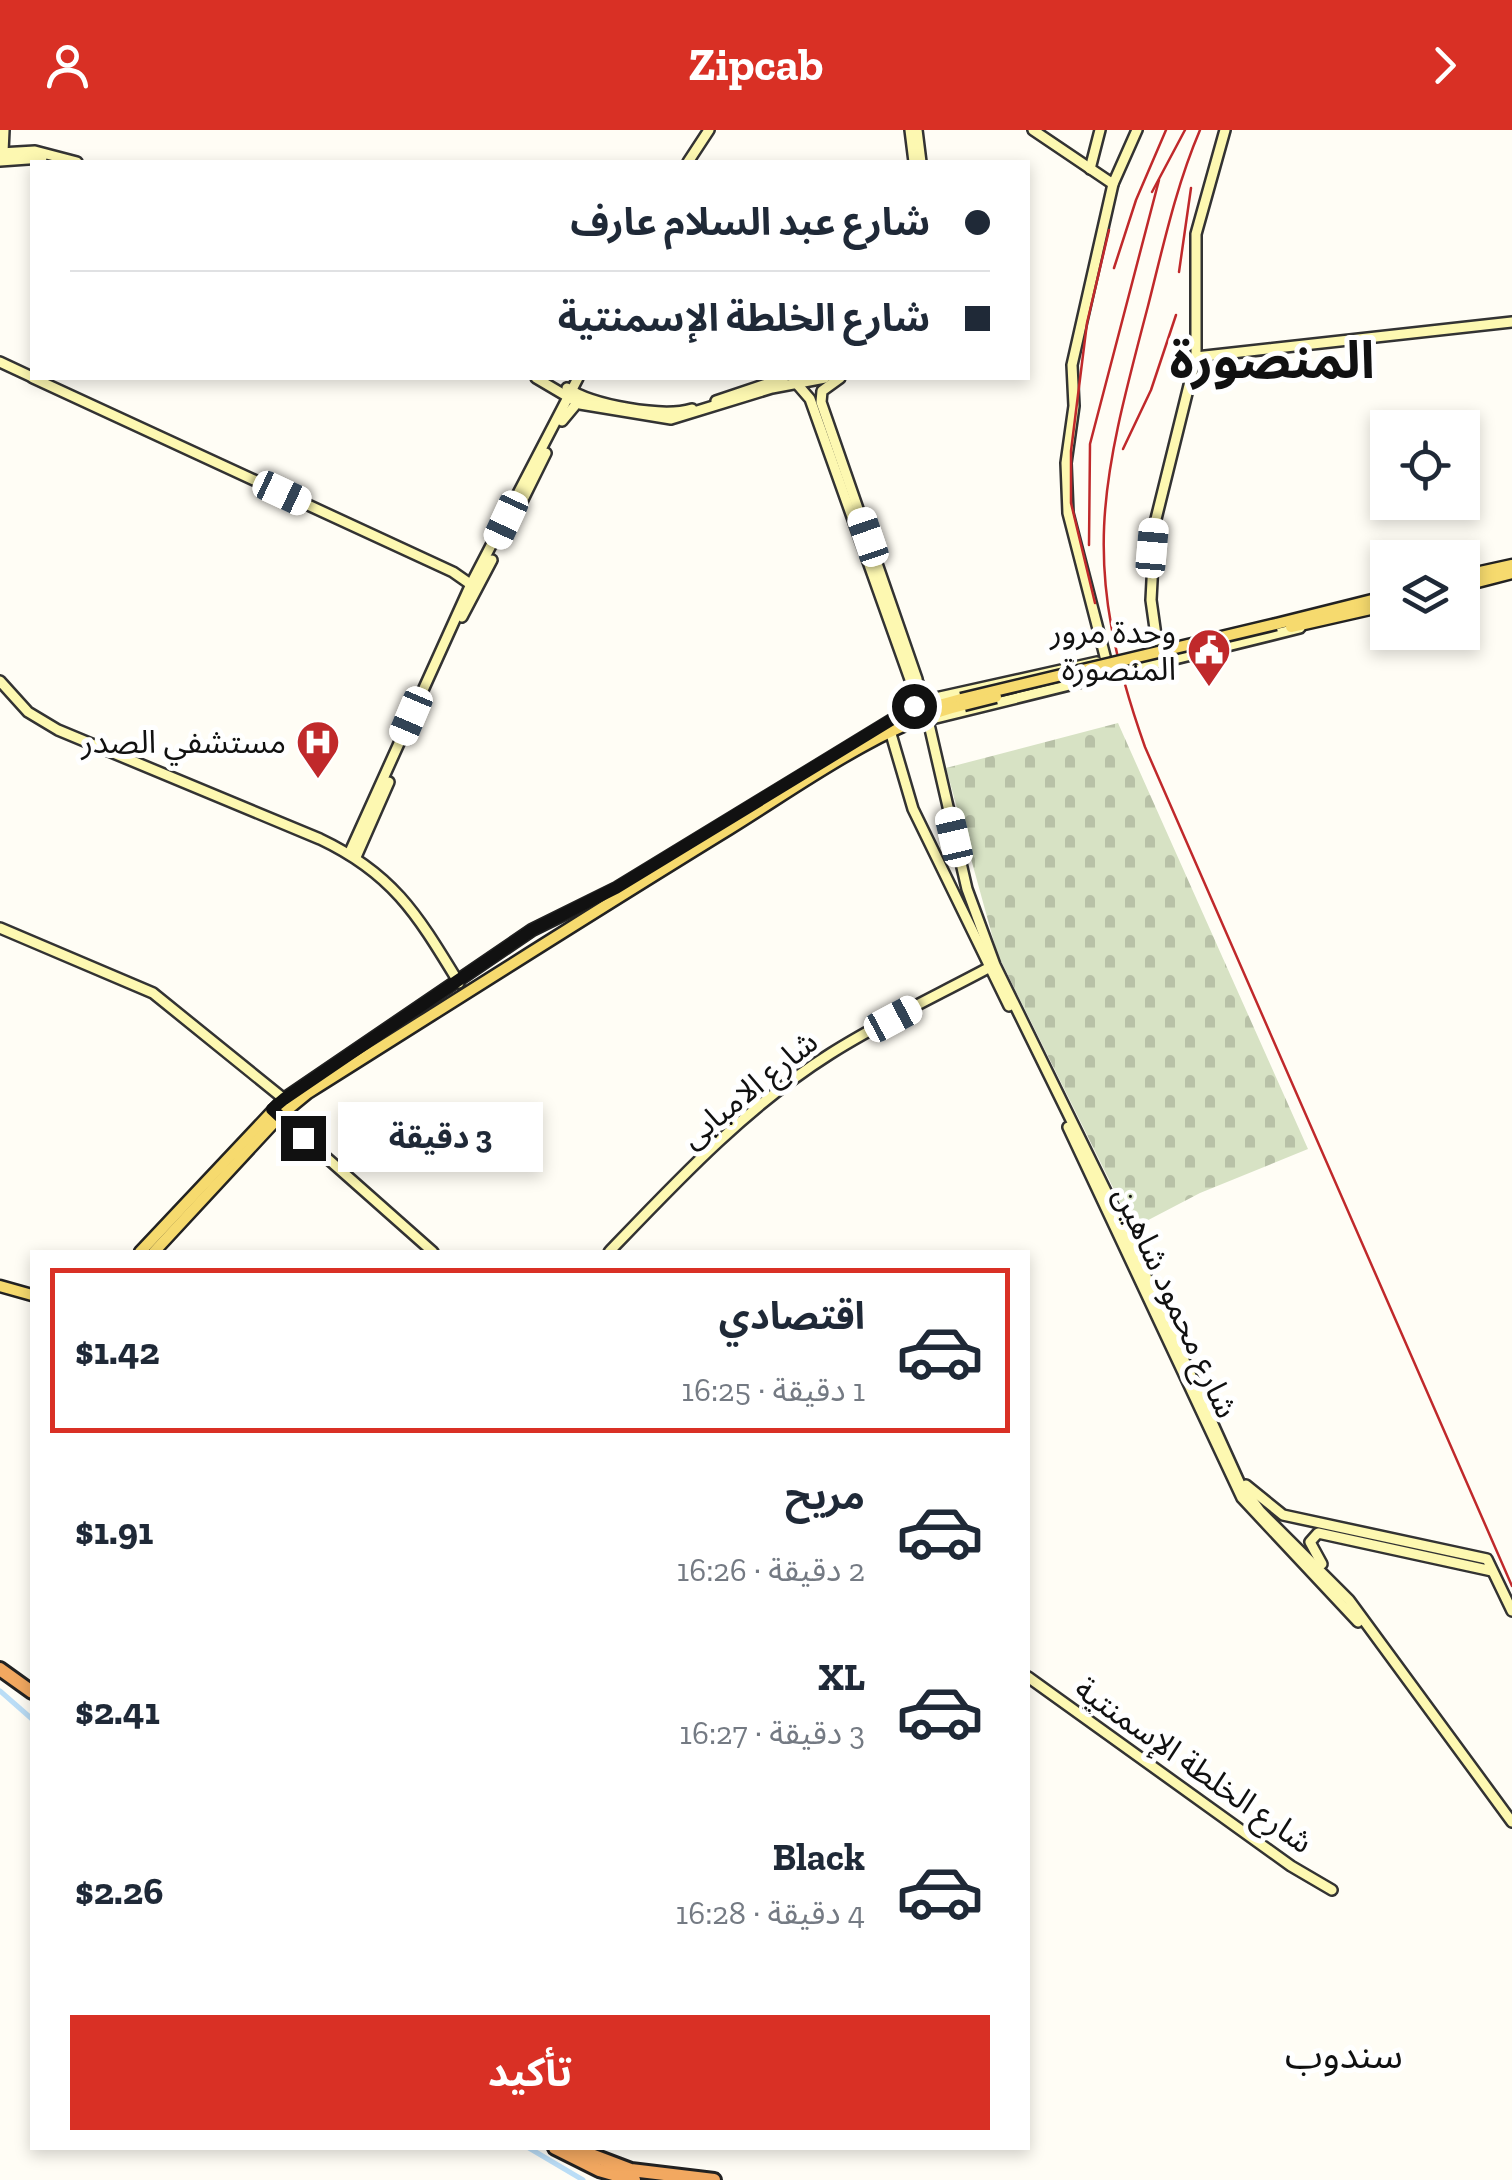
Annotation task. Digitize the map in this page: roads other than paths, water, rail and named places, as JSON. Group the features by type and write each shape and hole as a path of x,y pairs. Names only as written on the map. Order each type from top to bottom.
{"highway":[{"path":"0,1670 30,1691"},
{"path":"0,1678 30,1699"},
{"path":"558,2150 598,2170 634,2180"},
{"path":"578,2150 632,2170 714,2180"}],"main road":[{"path":"4,130 1,155 35,154 66,160"},
{"path":"689,160 709,130"},
{"path":"913,130 917,160"},
{"path":"1033,130 1113,184"},
{"path":"1090,169 1100,130"},
{"path":"1106,660 1071,532 1066,463 1074,406 1074,350 1113,184 1138,130"},
{"path":"1160,662 1151,600 1154,523 1196,358 1196,234 1224,130"},
{"path":"35,154 52,160"},
{"path":"1196,358 1512,322"},
{"path":"0,360 30,375"},
{"path":"42,380 475,579"},
{"path":"48,380 284,491"},
{"path":"540,380 590,401 678,418 779,380"},
{"path":"552,380 577,403 626,409"},
{"path":"352,856 475,579 577,380"},
{"path":"719,402 815,380"},
{"name":"شارع محمود شاهين","path":"837,380 822,391 821,402 913,688 992,966"},
{"name":"شارع محمود شاهين","path":"796,384 810,399 863,538 918,684 920,713"},
{"path":"475,579 566,413 577,403"},
{"path":"1480,572 1512,565"},
{"path":"1480,581 1512,573"},
{"path":"1315,619 1370,602"},
{"path":"156,1250 280,1108 568,925 891,734 920,713 1370,608"},
{"path":"918,684 924,697 931,699 1157,648 1274,628"},
{"path":"142,1250 280,1108 512,945 920,713 1043,690 1160,662 1274,628"},
{"path":"1093,663 1097,677"},
{"path":"1037,674 1043,690"},
{"path":"0,681 28,712 58,730 352,856 403,895 459,983"},
{"name":"شارع محمود شاهين","path":"891,734 913,809 1053,1088 1237,1476 1260,1511 1331,1579 1512,1822"},
{"path":"949,878 963,872"},
{"path":"549,921 552,929 568,925"},
{"path":"0,928 153,993 280,1108 312,1144 432,1250"},
{"path":"512,945 536,935 542,938 541,944"},
{"name":"شارع الامبابى","path":"611,1250 692,1166 785,1086 830,1054 992,966"},
{"name":"شارع محمود شاهين","path":"1106,1198 1242,1498 1343,1603 1512,1831"},
{"path":"0,1282 30,1291"},
{"path":"1237,1476 1283,1515 1486,1559 1512,1611"},
{"path":"1331,1579 1310,1542 1312,1534 1492,1571"},
{"name":"شارع الخلطة الإسمنتية","path":"1030,1678 1292,1866 1332,1890"}],"waterway":[{"path":"0,1691 30,1717"},
{"path":"532,2150 583,2180"}],"railway":[{"path":"1114,268 1136,200 1166,130"},
{"path":"1152,192 1185,130"},
{"path":"1200,130 1165,239 1118,426 1104,526 1111,626 1145,747 1512,1586"},
{"path":"1089,545 1090,444 1159,180"},
{"path":"1179,272 1191,188"},
{"path":"1095,603 1071,503 1071,451 1087,323 1109,230"},
{"path":"1123,449 1151,390 1176,315"}],"place":[{"name":"وحدة مرور المنصورة","path":"1209,688"},
{"name":"مستشفي الصدر","path":"318,780"}],"district":[{"name":"المنصورة","path":"1272,360"},
{"name":"سندوب","path":"1344,2055"}]}
